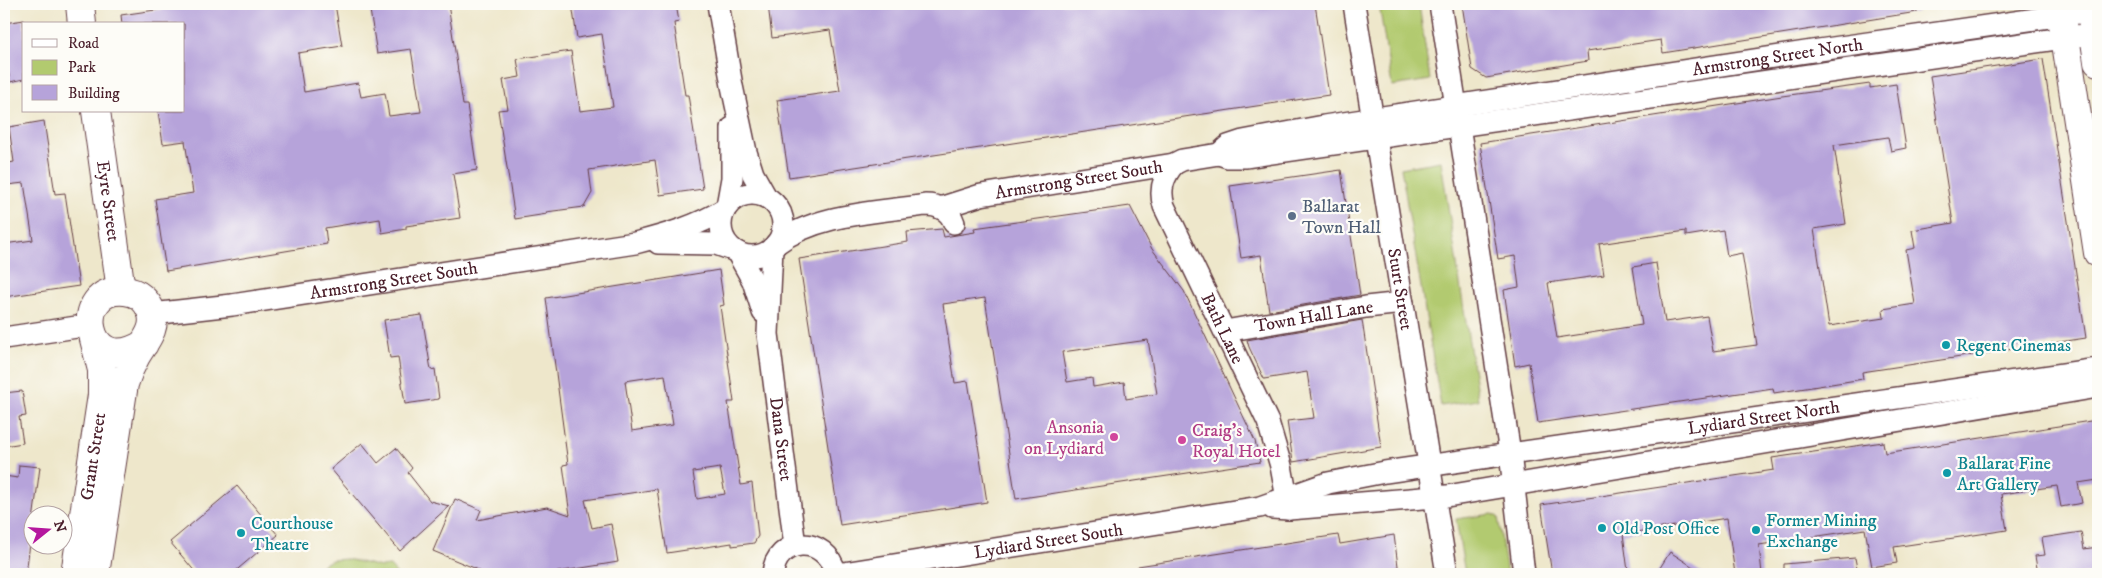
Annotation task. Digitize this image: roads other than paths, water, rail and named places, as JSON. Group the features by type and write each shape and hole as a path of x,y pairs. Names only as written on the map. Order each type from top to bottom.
{"main road":[{"path":"80,4 82,22"},
{"path":"2094,18 2098,62"},
{"path":"2063,19 2098,253"},
{"name":"Eyre Street","path":"96,112 122,290"},
{"path":"122,290 139,295 148,305 152,314 152,329 144,344 131,350 117,352 106,350 92,332 93,308 100,299 110,293 122,290"},
{"name":"Grant Street","path":"75,574 102,395 102,370 92,332"},
{"name":"Grant Street","path":"95,574 124,384 130,366 144,344"}],"street":[{"path":"718,4 732,86 749,163 768,198 778,209 782,220 782,233 774,246 755,256 746,256 735,251 727,244 721,231 721,217 726,207 732,178 732,86"},
{"name":"Sturt Street","path":"1354,4 1447,574"},
{"path":"1440,4 1510,453 1524,574"},
{"name":"Armstrong Street North","path":"1458,116 1819,50 2063,19 2094,18"},
{"name":"Armstrong Street North","path":"1458,116 1822,73 2063,19"},
{"path":"1819,50 1822,73"},
{"name":"Armstrong Street South","path":"768,198 800,212 850,216 940,212 981,196 1174,164 1182,160 1219,154 1228,157 1245,157 1374,128 1458,116"},
{"name":"Bath Lane","path":"1174,164 1166,175 1162,186 1162,199 1226,331 1272,432 1288,504"},
{"path":"726,207 735,198 745,194 756,194 768,198"},
{"name":"Armstrong Street South","path":"152,314 232,305 635,242 672,232 714,216 726,207"},
{"name":"Armstrong Street South","path":"774,246 810,225 850,216"},
{"name":"Armstrong Street South","path":"635,242 707,244 722,246 735,251"},
{"name":"Dana Street","path":"768,334 774,246"},
{"name":"Dana Street","path":"735,251 757,291 768,334 795,546"},
{"name":"Town Hall Lane","path":"1226,331 1366,307 1403,303"},
{"path":"4,338 92,332"},
{"name":"Lydiard Street North","path":"1430,465 2098,369"},
{"name":"Lydiard Street North","path":"1435,498 2098,386"},
{"name":"Lydiard Street South","path":"1288,504 1337,480 1430,465"},
{"name":"Lydiard Street South","path":"836,574 1260,507 1288,504 1435,498"},
{"path":"774,574 778,560 785,552 795,546 809,545 822,550 832,560 836,574"}],"place":[{"name":"Ballarat Town Hall","path":"1292,216"},
{"name":"Regent Cinemas","path":"1946,345"},
{"name":"Ansonia on Lydiard","path":"1114,437"},
{"name":"Craig's Royal Hotel","path":"1182,440"},
{"name":"Ballarat Fine Art Gallery","path":"1947,473"},
{"name":"Old Post Office","path":"1602,528"},
{"name":"Former Mining Exchange","path":"1756,530"},
{"name":"Courthouse Theatre","path":"241,533"}]}
